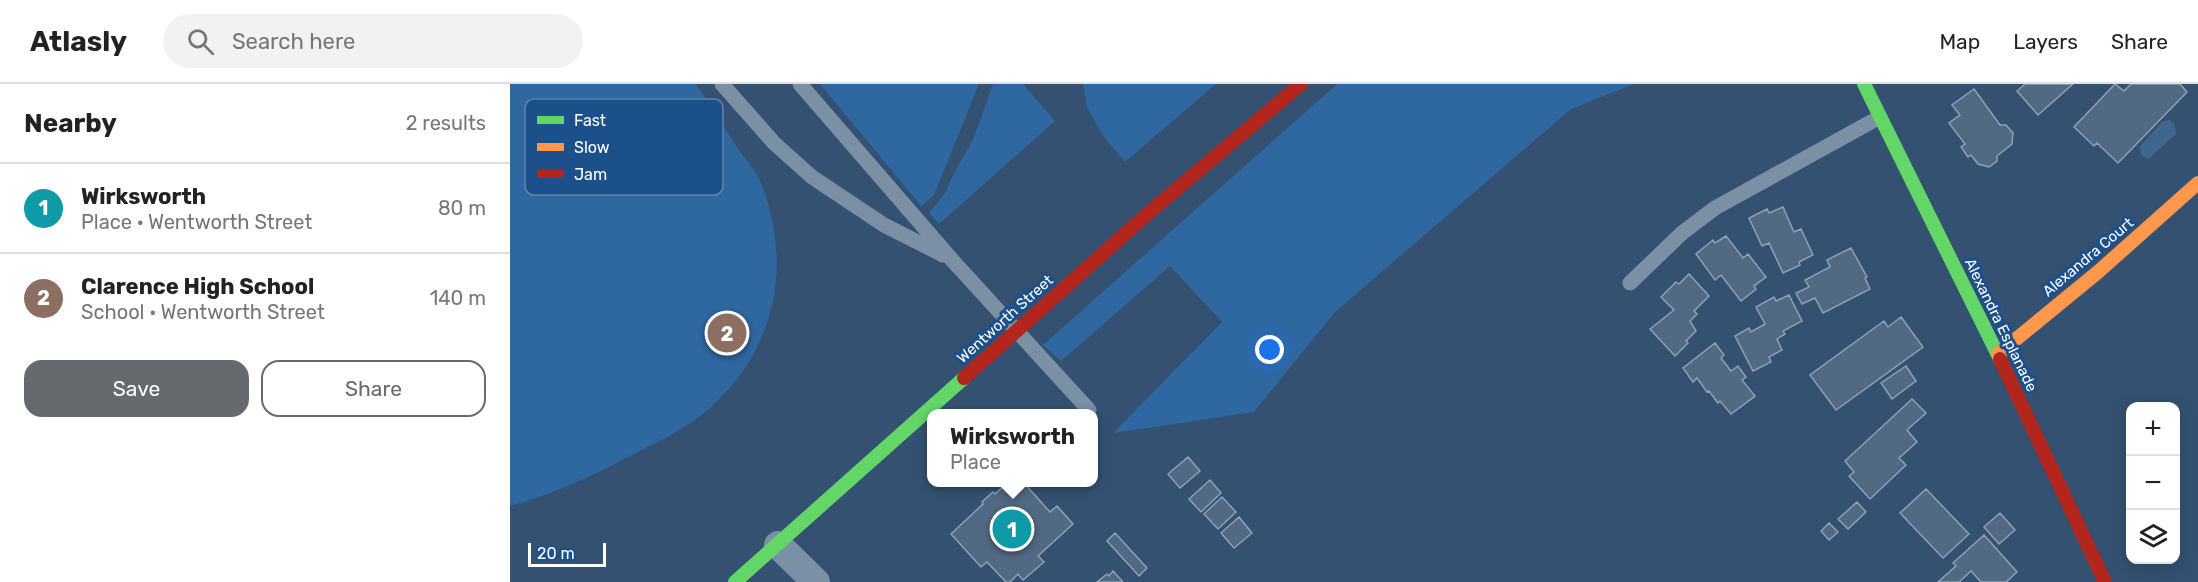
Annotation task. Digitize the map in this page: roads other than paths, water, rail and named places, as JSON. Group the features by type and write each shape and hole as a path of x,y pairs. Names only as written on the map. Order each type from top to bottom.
{"street":[{"name":"Wentworth Street","path":"929,409 1145,216 1301,84"},
{"name":"Alexandra Esplanade","path":"1864,84 1998,354 2105,582"},
{"name":"Alexandra Court","path":"1998,354 2098,272 2198,183"},
{"name":"Wentworth Street","path":"735,582 927,411"},
{"path":"778,545 816,582"}],"lane":[{"path":"722,84 774,143 812,177 884,225 953,261"},
{"path":"800,84 953,261 1088,409"},
{"path":"1630,283 1683,233 1715,208 1880,117"}],"place":[{"name":"Clarence High School","path":"727,333"},
{"name":"Wirksworth","path":"1012,529"}]}
